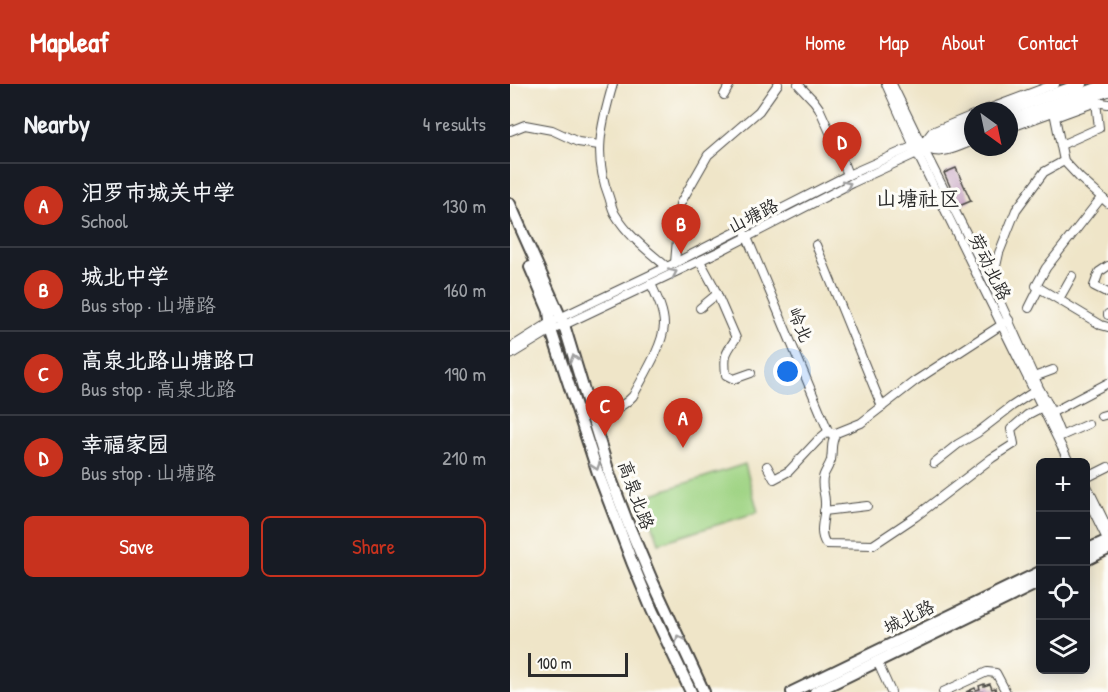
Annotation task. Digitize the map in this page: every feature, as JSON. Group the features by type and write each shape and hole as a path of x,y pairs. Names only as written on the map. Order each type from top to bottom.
{"main road":[{"path":"1018,107 1081,84"},
{"path":"1018,117 1108,84"},
{"path":"946,138 964,128"},
{"path":"946,138 964,135"},
{"name":"山塘路","path":"922,147 946,138"},
{"name":"高泉北路","path":"510,204 592,418 629,526 704,692"},
{"name":"高泉北路","path":"510,220 549,311 557,324 598,473 632,562 691,692"},
{"path":"1090,548 1108,540"},
{"path":"1090,558 1108,549"},
{"name":"城北路","path":"792,692 1036,574"},
{"name":"城北路","path":"815,692 1036,584"}],"street":[{"path":"613,84 605,109 599,145 604,184 614,213 634,239 667,267"},
{"path":"724,95 730,84"},
{"path":"675,263 680,204 708,155 759,111 778,84"},
{"path":"798,84 819,108 848,175"},
{"name":"劳动北路","path":"886,84 922,147 992,284 1005,322 1034,377 1036,390"},
{"name":"劳动北路","path":"892,84 1045,406 1067,458"},
{"path":"1007,102 1055,84"},
{"path":"1018,125 1108,92"},
{"path":"1108,104 1096,102 1054,117 1064,161 1105,200 1046,268 1036,286 1108,327"},
{"path":"1061,145 1100,128 1096,102"},
{"path":"964,119 932,132 922,147 935,152 964,144"},
{"path":"510,131 525,125 552,130 578,142 599,145"},
{"name":"山塘路","path":"510,348 848,175 922,147"},
{"name":"山塘路","path":"510,355 557,324 700,261 922,147"},
{"path":"992,284 999,253 1016,210 1044,172 1064,161"},
{"name":"岭北","path":"743,228 833,433"},
{"path":"816,245 882,407"},
{"path":"700,261 736,338 724,360 726,375 734,379 751,373"},
{"path":"1108,266 1099,272 1094,286 1108,293"},
{"path":"1059,299 1072,276"},
{"path":"592,418 616,410 633,396 656,351 664,327 663,312 651,284"},
{"path":"1029,309 1039,288"},
{"path":"700,308 717,294"},
{"path":"767,466 774,479 789,471 815,443 833,433 861,423 915,381 1005,322"},
{"path":"1034,377 1053,370"},
{"path":"1051,413 1107,386"},
{"path":"934,464 958,444 1036,390"},
{"path":"833,433 830,463 823,476 822,488 825,502 822,538 826,544 873,545 1014,444 1011,429 1027,415 1045,406"},
{"name":"劳动北路","path":"1045,406 1051,413 1073,458"},
{"path":"1061,436 1088,424"},
{"path":"1090,476 1108,467"},
{"path":"1090,492 1108,529"},
{"path":"1090,504 1108,540"},
{"path":"824,511 867,506"},
{"path":"877,661 891,692"},
{"path":"946,691 987,672 996,673 1006,692"}],"green space":[{"path":"745,464 758,512 659,543 643,497"}],"building":[{"path":"956,168 971,201 959,206 944,173"},
{"path":"984,684 984,686 990,684 996,692 966,692 975,688 980,689 979,686"}],"place":[{"name":"幸福家园","path":"842,172"},
{"name":"城北中学","path":"681,254"},
{"name":"高泉北路山塘路口","path":"605,436"},
{"name":"汨罗市城关中学","path":"683,448"}],"district":[{"name":"山塘社区","path":"918,199"}]}
